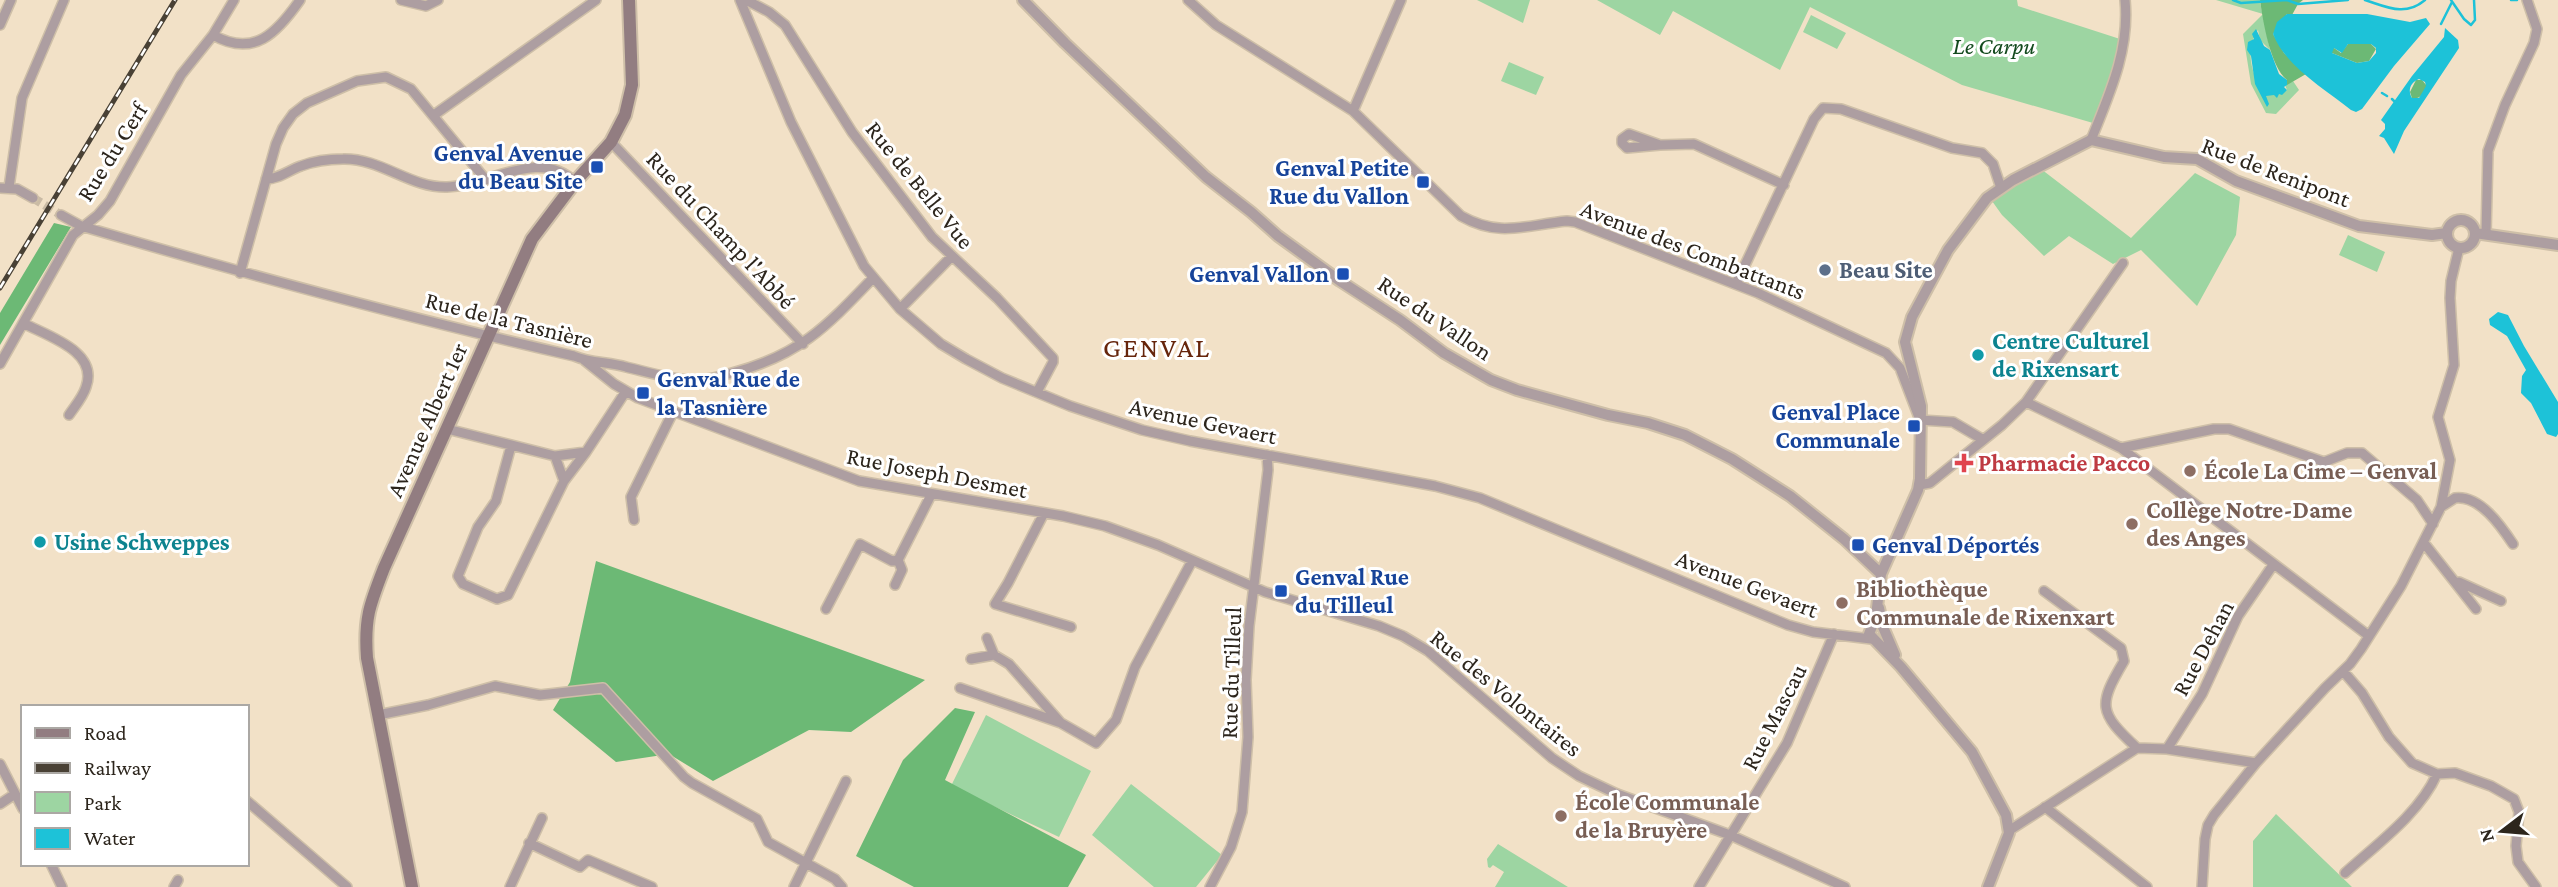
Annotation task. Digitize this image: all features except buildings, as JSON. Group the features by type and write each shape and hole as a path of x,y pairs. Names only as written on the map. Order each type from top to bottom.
{"main road":[{"name":"Avenue Albert 1er","path":"411,887 364,635 368,611 384,568 532,239 575,182 611,142 625,115 632,85 629,0"}],"street":[{"path":"0,25 11,0"},
{"path":"33,198 4,187 22,98 64,0"},
{"name":"Rue du Cerf","path":"0,364 73,235 98,215 128,172 181,75 213,34 234,0"},
{"path":"213,34 234,45 258,43 282,22 300,0"},
{"path":"401,0 426,6 438,0"},
{"path":"434,115 596,0"},
{"name":"Avenue Gevaert","path":"740,0 807,156 852,244 873,278 900,309 950,349 1002,378 1142,430 1443,488 1480,498 1780,622 1813,632 1876,633"},
{"name":"Rue de Belle Vue","path":"746,0 769,12 785,25 852,132 932,237 997,298 1053,358 1054,362 1037,392"},
{"name":"Rue du Vallon","path":"1023,0 1206,177 1278,236 1444,353 1491,380 1517,390 1685,435 1731,459 1790,496 1844,539 1881,574"},
{"name":"Avenue des Combattants","path":"1188,0 1216,25 1353,111 1461,216 1475,224 1498,229 1574,222 1736,284 1886,354 1900,368 1920,420"},
{"path":"1353,111 1401,0"},
{"path":"2010,830 2006,815 1972,752 1876,633 1881,574 1919,485 1922,452 1920,420 1917,389 1906,353 1906,333 1948,250 1987,198 2091,141 2114,81 2124,45 2125,0"},
{"path":"2459,248 2470,244 2480,234 2488,151 2505,105 2534,43 2537,29 2527,0"},
{"path":"240,273 276,144 293,114 314,99 357,80 386,77 411,89 486,180"},
{"path":"1736,284 1819,110 1830,107 1952,148 1982,153 1993,164 2001,188"},
{"name":"Rue de Renipont","path":"2091,141 2164,157 2197,159 2236,181 2359,226 2432,235 2448,233"},
{"name":"Rue du Champ l'Abbé","path":"611,142 803,344"},
{"path":"1660,145 1694,144 1784,185"},
{"path":"266,179 313,163 346,159 383,166 432,187 465,186 525,169 547,166 566,173 575,182"},
{"name":"Rue de la Tasnière","path":"61,215 81,226 240,273 502,341 584,360 695,380 749,369 803,344 823,329 873,278"},
{"path":"98,215 113,236"},
{"path":"2459,248 2451,243 2448,233 2451,225 2459,220 2468,222 2480,234 2558,245"},
{"path":"2202,887 2208,825 2217,809 2256,763 2343,671 2369,636 2424,543 2441,507 2450,460 2438,417 2454,365 2450,298 2459,248"},
{"path":"900,309 951,257"},
{"path":"1919,485 1930,483 2026,402 2123,262"},
{"path":"23,323 78,352 85,362 89,376 87,385 69,415"},
{"name":"Rue Joseph Desmet","path":"584,360 626,391 673,412 849,478 931,495 1087,521 1125,532 1230,579 1254,586"},
{"path":"512,446 496,501 478,527 458,576 463,583 497,599 508,595 564,481 626,391"},
{"path":"2026,402 2121,447 2369,636"},
{"path":"634,520 631,498 673,412"},
{"path":"1920,420 1953,422 1982,439"},
{"path":"447,429 555,456 586,452"},
{"path":"2121,447 2214,429 2229,429 2324,462 2347,453 2362,453 2417,500 2433,524"},
{"name":"Rue du Tilleul","path":"1210,887 1231,847 1242,812 1248,737 1247,653 1268,470 1267,455"},
{"path":"555,456 564,481"},
{"path":"895,585 902,570 898,560 931,495"},
{"path":"2441,507 2455,498 2469,500 2496,519 2513,544"},
{"path":"1044,513 1009,583 995,604 1071,627"},
{"path":"2424,543 2476,609"},
{"path":"826,609 860,544 892,561 898,560"},
{"path":"960,688 1061,723 1096,743 1116,720 1135,667 1192,561"},
{"name":"Rue Dehan","path":"2167,749 2202,694 2238,616 2273,565"},
{"path":"2454,579 2501,601"},
{"name":"Rue des Volontaires","path":"1254,586 1265,593 1379,626 1403,636 1429,651 1552,758 1579,776 1637,802 1730,835 1845,887"},
{"path":"2044,591 2121,648 2124,661 2107,689 2104,703 2108,714 2137,748"},
{"name":"Rue Mascau","path":"1699,887 1787,743 1834,634"},
{"path":"988,638 994,655 1009,664 1061,723"},
{"path":"971,659 994,655"},
{"path":"2343,671 2362,694 2402,754 2420,768 2437,774 2455,773 2491,786 2514,799 2519,817 2516,846 2518,862 2536,887"},
{"path":"378,715 428,705 495,686 540,695 603,688 684,777 757,818 768,842 835,879 842,887"},
{"path":"1988,887 2010,830 2137,748 2167,749 2256,763"},
{"path":"0,764 21,805"},
{"path":"2345,873 2398,826 2430,789 2437,774"},
{"path":"794,887 846,781"},
{"path":"0,804 15,794"},
{"path":"248,801 347,887"},
{"path":"2045,807 2147,887"},
{"path":"510,887 542,818"},
{"path":"529,844 580,867 588,860 652,887"},
{"path":"52,866 62,887"}],"green space":[{"path":"1477,0 1530,0 1523,23"},
{"name":"Le Carpu","path":"1597,0 2017,0 2018,6 2120,39 2114,67 2093,123 1962,85 1810,7 1780,70 1673,11 1660,35"},
{"path":"2216,0 2260,0 2262,14"},
{"path":"2260,0 2303,0 2292,15 2287,14 2273,34 2284,53 2306,74 2287,85 2287,80 2272,54"},
{"path":"2263,14 2270,50 2260,40 2258,30 2251,47 2257,82 2266,98 2266,95 2287,90 2285,85 2293,81 2299,90 2276,114 2266,113 2251,84 2243,34"},
{"path":"1811,15 1846,33 1837,49 1803,32"},
{"path":"2348,44 2371,44 2376,49 2369,61 2357,63 2332,53 2334,48 2341,53"},
{"path":"1509,62 1544,77 1536,95 1501,81"},
{"path":"2416,80 2422,80 2427,86 2420,97 2412,98 2410,92"},
{"path":"2041,169 2131,238 2195,173 2240,197 2236,235 2197,306 2141,250 2113,264 2069,236 2044,256 2002,215 1992,201"},
{"path":"54,223 71,227 0,345 0,313"},
{"path":"2348,235 2385,252 2377,272 2339,255"},
{"path":"596,561 925,680 851,732 809,730 713,781 669,754 616,762 553,710 570,682"},
{"path":"955,708 975,712 945,780 1086,855 1068,887 914,887 856,856 903,760"},
{"path":"986,715 1091,771 1059,837 951,786"},
{"path":"1131,784 1222,855 1196,887 1154,887 1092,835"},
{"path":"2276,814 2352,887 2253,887 2253,841"},
{"path":"1498,844 1568,887 1495,887 1504,872 1493,865 1488,867 1487,859"}],"water":[{"path":"2287,14 2367,14 2410,22 2426,18 2430,24 2362,109 2356,112 2296,67 2273,34 2277,22","holes":["2348,44 2371,44 2376,48 2376,53 2369,61 2357,63 2332,53 2334,48 2342,53"]},
{"path":"2445,28 2458,40 2459,48 2404,131 2394,154 2384,138 2379,136 2385,129 2381,120 2444,37","holes":["2419,79 2425,82 2426,86 2419,98 2412,98 2412,84"]},
{"path":"2256,29 2264,46 2270,50 2279,74 2287,80 2284,87 2287,90 2282,95 2279,94 2277,98 2274,95 2266,96 2269,104 2267,107 2255,84 2251,56 2247,50 2248,42 2254,39 2252,34"},
{"path":"2498,312 2508,315 2558,402 2556,437 2547,434 2531,403 2521,393 2522,376 2526,370 2507,336 2490,325 2489,319"}],"waterway":[{"path":"2233,0 2241,3 2287,0 2298,4 2348,0"},
{"path":"2365,0 2396,9 2410,8 2425,0"},
{"path":"2451,0 2471,25 2475,20 2474,0"},
{"path":"2511,0 2517,0"},
{"path":"2441,24 2452,2"},
{"path":"2382,93 2387,96"},
{"path":"2392,99 2395,102"}],"tunnel":[{"path":"33,198 61,215"}],"railway":[{"path":"0,288 175,0"}],"place":[{"name":"Genval Avenue du Beau Site","path":"597,167"},
{"name":"Genval Petite Rue du Vallon","path":"1423,182"},
{"name":"Beau Site","path":"1825,270"},
{"name":"Genval Vallon","path":"1343,274"},
{"name":"Centre Culturel de Rixensart","path":"1978,355"},
{"name":"Genval Rue de la Tasnière","path":"643,393"},
{"name":"Genval Place Communale","path":"1914,426"},
{"name":"Pharmacie Pacco","path":"1964,463"},
{"name":"École La Cime – Genval","path":"2190,471"},
{"name":"Collège Notre-Dame des Anges","path":"2132,524"},
{"name":"Usine Schweppes","path":"40,542"},
{"name":"Genval Déportés","path":"1858,545"},
{"name":"Genval Rue du Tilleul","path":"1281,591"},
{"name":"Bibliothèque Communale de Rixenxart","path":"1842,603"},
{"name":"École Communale de la Bruyère","path":"1561,816"}],"district":[{"name":"GENVAL","path":"1157,347"}]}
